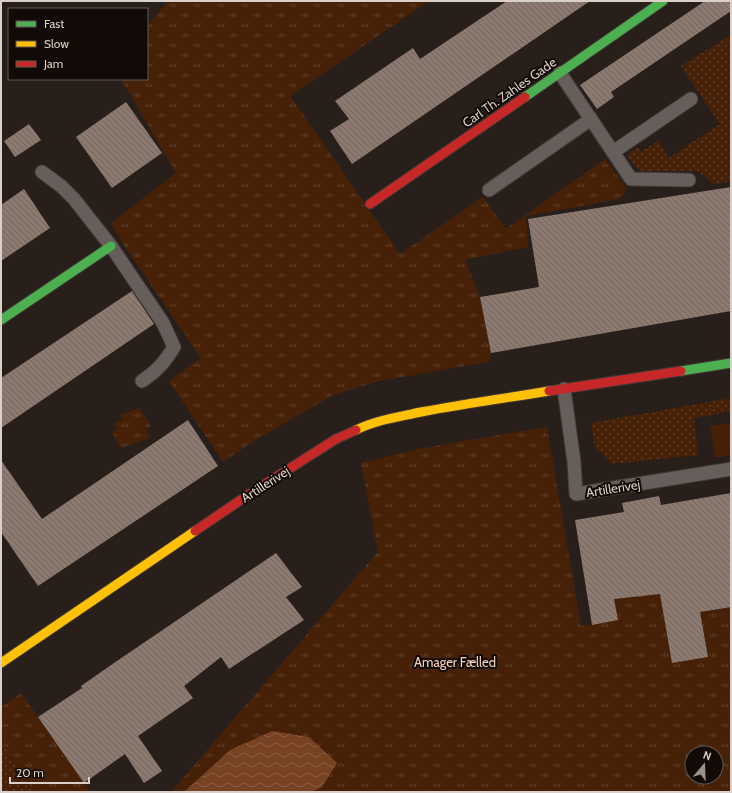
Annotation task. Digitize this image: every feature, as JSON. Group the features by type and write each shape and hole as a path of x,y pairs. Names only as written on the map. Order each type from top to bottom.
{"street":[{"name":"Carl Th. Zahles Gade","path":"370,204 663,1"},
{"path":"1,320 111,246"},
{"name":"Artillerivej","path":"1,663 248,495 336,439 364,426 398,417 731,363"}],"lane":[{"path":"560,73 631,179 690,180"},
{"path":"613,152 691,99"},
{"path":"489,190 591,119"},
{"path":"42,172 61,186 74,199 111,246 163,323 174,346 164,363 142,381"},
{"name":"Artillerivej","path":"564,389 574,462 576,494 731,469"}],"green space":[{"path":"168,1 429,1 290,96 400,254 483,197 506,229 605,159 627,189 620,199 526,216 528,247 465,260 480,297 491,353 489,362 379,381 333,395 252,442 223,462 169,381 201,358 125,247 111,223 176,173 122,80 148,80 148,26"},
{"path":"731,35 731,181 714,184 699,172 695,171 638,170 627,155 638,147 641,152 658,141 669,158 720,124 681,66"},
{"path":"731,398 731,411 694,418 698,455 612,464 595,447 591,423"},
{"path":"140,408 151,427 146,429 150,438 121,448 112,432 118,430 114,423 122,420 120,415"},
{"path":"731,423 731,455 715,458 710,426"},
{"name":"Amager Fælled","path":"547,427 581,626 618,620 606,552 660,594 672,662 708,657 700,612 731,607 731,719 729,719 731,727 731,792 171,792 378,552 361,463 418,449"},
{"path":"21,693 91,792 34,792 1,740 1,707"},
{"path":"1,740 34,792 1,792"}],"water":[{"path":"272,731 309,737 337,763 322,787 311,792 184,792 230,750"}],"building":[{"path":"507,1 590,1 352,164 330,131 349,119 335,101 413,48 420,59"},
{"path":"705,1 731,1 731,11 611,92 614,97 597,109 580,85"},
{"path":"126,102 162,153 112,188 76,137"},
{"path":"29,124 41,140 15,157 4,141"},
{"path":"731,187 731,311 491,353 480,297 539,287 528,219"},
{"path":"24,189 50,228 1,261 1,205"},
{"path":"132,291 154,324 1,428 1,378"},
{"path":"188,420 218,466 38,586 1,532 1,460 42,519"},
{"path":"731,493 731,607 700,612 708,657 672,663 660,594 614,599 618,620 592,625 575,520 624,512 622,503 659,496 661,505"},
{"path":"276,553 302,587 286,597 304,620 229,669 221,657 184,686 193,698 138,736 162,771 144,783 125,754 84,783 38,717 82,688 81,686 114,663"}],"traffic: fast":[{"path":"525,97 663,1"},
{"path":"1,320 111,246"},
{"path":"681,371 731,363"}],"traffic: slow":[{"path":"356,430 380,421 421,412 549,391"},
{"path":"1,663 195,531"}],"traffic: jam":[{"path":"370,204 525,97"},
{"path":"549,391 681,371"},
{"path":"195,531 336,439 356,430"}]}
